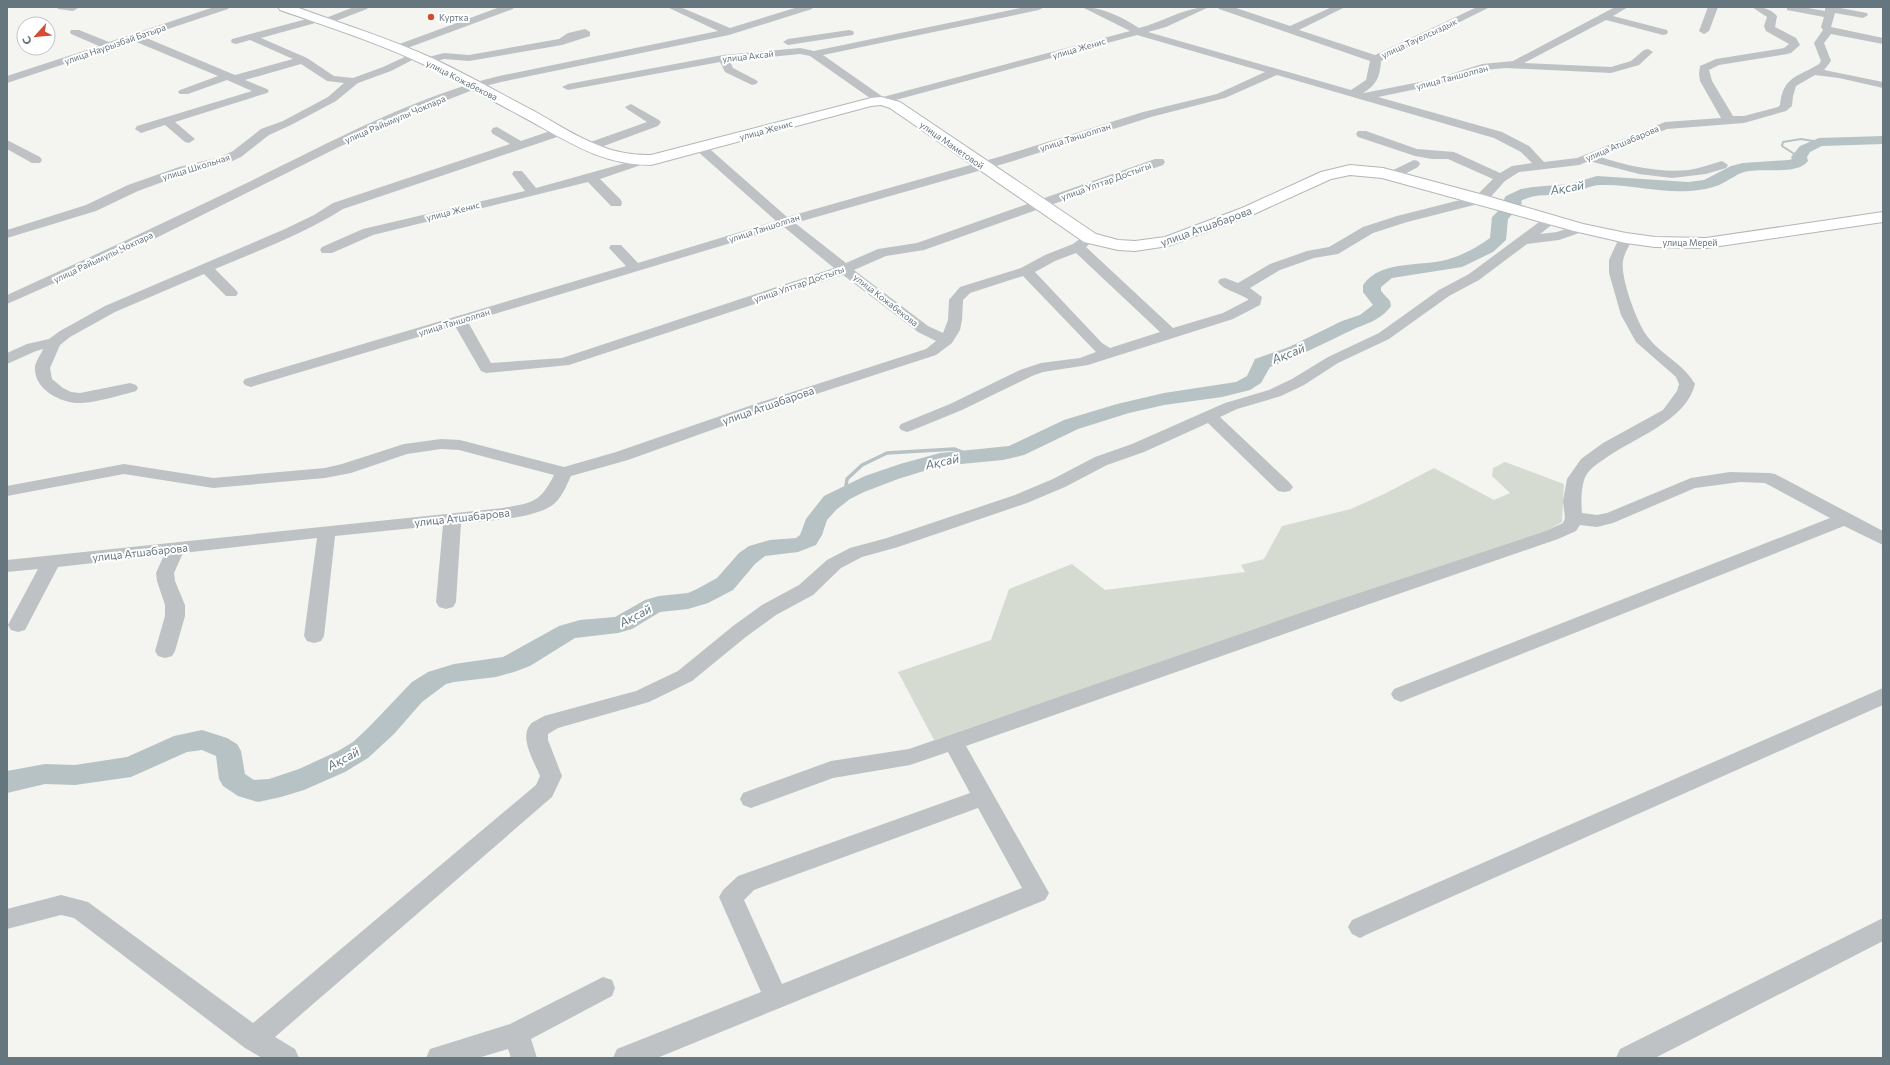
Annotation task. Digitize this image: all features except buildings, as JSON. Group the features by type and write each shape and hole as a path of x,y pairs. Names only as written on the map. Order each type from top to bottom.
{"main road":[{"name":"улица Кожабекова","path":"284,7 398,48 474,86 589,147 625,160 637,162"},
{"name":"улица Женис","path":"637,162 650,160 854,106 881,101"},
{"name":"улица Маметовой","path":"881,101 895,105 982,166 1041,204 1084,242"},
{"name":"улица Атшабарова","path":"1084,242 1118,245 1152,245 1208,227 1248,211 1326,175 1350,170 1364,170 1392,176 1499,205"},
{"name":"улица Мерей","path":"1499,205 1580,228 1626,238 1668,242 1706,243 1766,236 1883,217"}],"street":[{"name":"улица Наурызбай Батыра","path":"7,80 224,7"},
{"path":"236,41 321,20 363,7"},
{"path":"398,48 509,7"},
{"path":"672,7 729,32"},
{"name":"улица Райымулы Чокпара","path":"7,300 151,235 335,144 412,110 474,86 498,79 729,32 808,7"},
{"name":"улица Аксай","path":"856,32 806,40 712,50 719,59 800,51 814,54 1039,7"},
{"name":"улица Таншолпан","path":"1087,7 1126,24 1136,31 1350,94 1498,135 1525,149 1540,165"},
{"name":"улица Женис","path":"881,101 1008,68 1136,31 1162,25 1204,7"},
{"path":"1223,7 1376,59"},
{"path":"1290,30 1340,7"},
{"name":"улица Тауелсыздык","path":"1350,94 1369,86 1373,81 1376,59 1485,7"},
{"name":"улица Таншолпан","path":"1363,97 1438,82 1482,67 1508,66 1515,64 1623,7"},
{"path":"1704,31 1713,7"},
{"path":"1728,120 1708,84 1704,73 1704,68 1716,62 1782,52 1795,45 1792,40 1770,29 1768,26 1772,16 1757,7"},
{"path":"1791,8 1830,10 1863,15"},
{"path":"1828,30 1826,27 1830,10"},
{"path":"1605,17 1663,32"},
{"path":"1828,30 1883,41"},
{"path":"1814,72 1823,66 1826,61 1819,43 1828,30"},
{"path":"75,32 109,46"},
{"path":"134,37 263,91 142,129"},
{"path":"251,37 303,60 331,79 354,81"},
{"name":"улица Школьная","path":"7,234 91,208 133,188 183,170 224,160 237,154 265,132 287,123 332,99 354,81 387,69 420,59 444,56 469,58 562,42"},
{"path":"1508,66 1540,69 1611,70 1635,63 1648,52"},
{"name":"улица Маметовой","path":"814,54 881,101"},
{"path":"568,87 719,59 729,70 752,82"},
{"path":"184,92 232,77 303,60"},
{"name":"улица Таншолпан","path":"251,382 770,228 798,216 982,166 1147,114 1221,96 1275,72"},
{"path":"1814,72 1839,75 1883,85"},
{"name":"улица Атшабарова","path":"1481,199 1500,178 1516,169 1567,163 1590,158 1665,126 1714,123 1744,119 1782,109 1786,106 1786,92 1790,85 1804,76 1814,72"},
{"path":"589,147 654,124 655,122 631,107"},
{"path":"167,121 189,139"},
{"path":"497,131 520,145"},
{"path":"130,388 80,398 67,396 57,391 45,381 42,368 54,343 65,334 110,309 290,232 319,218 338,206 559,132"},
{"path":"1362,134 1415,152 1432,155 1450,155 1500,178"},
{"path":"7,144 36,160"},
{"name":"улица Кожабекова","path":"700,147 805,239 845,268 923,330 947,340"},
{"path":"1590,158 1618,166 1666,174 1710,170 1722,165"},
{"name":"улица Женис","path":"327,250 353,240 368,232 626,167 637,162"},
{"name":"улица Улттар Достыгы","path":"459,320 486,368 564,362 833,274 883,252 919,247 1159,162"},
{"path":"1392,176 1414,164"},
{"path":"518,174 532,191"},
{"path":"591,176 616,203"},
{"path":"1243,289 1247,283 1275,267 1312,254 1332,251 1368,230 1402,219 1481,199"},
{"path":"254,1039 544,791 551,776 537,740 538,730 550,722 642,697 686,676 740,631 769,610 806,590 834,564 856,552 892,543 1021,499 1059,483 1102,461 1138,448 1231,406 1275,393 1298,382 1333,360 1384,336 1444,293 1474,277 1551,220"},
{"path":"1525,240 1559,236 1580,228"},
{"path":"751,799 831,770 910,757 1345,605 1552,536 1570,527 1574,518 1572,501 1576,479 1587,462 1609,447 1668,413 1685,392 1687,384 1682,375 1642,339 1628,315 1616,273 1616,260 1626,238"},
{"path":"1084,242 1170,334"},
{"name":"улица Атшабарова","path":"7,566 525,510 540,505 549,498 564,472 622,456 764,406 931,352 947,340 955,322 954,302 965,290 1026,272 1050,258 1084,242"},
{"path":"616,248 635,268"},
{"path":"206,268 231,293"},
{"path":"1026,272 1097,346 1108,353"},
{"path":"908,427 956,407 1026,372 1041,368 1083,362 1228,316 1248,307 1254,302 1254,298 1243,289 1225,282"},
{"path":"7,359 32,348 54,343"},
{"path":"1210,416 1284,487"},
{"path":"7,490 124,469 213,483 325,473 345,469 404,449 441,444 460,445 543,468 564,472"},
{"path":"1574,518 1597,521 1613,517 1691,483 1705,480 1756,476 1769,478 1883,539"},
{"path":"446,602 452,518"},
{"path":"1401,694 1845,519"},
{"path":"314,636 327,532"},
{"path":"165,651 175,616 175,605 166,581 165,573 176,548"},
{"path":"18,625 51,562"},
{"path":"1360,927 1883,696"},
{"path":"626,1058 1037,893 953,742"},
{"path":"776,998 731,897 746,883 983,797"},
{"path":"7,919 61,906 80,909 254,1039 286,1058"},
{"path":"1629,1058 1883,930"},
{"path":"439,1058 516,1034 603,988"},
{"path":"516,1034 524,1058"}],"shaded area":[{"path":"1505,462 1564,484 1562,522 1545,532 934,740 898,672 991,640 1009,589 1072,564 1105,590 1245,572 1241,565 1264,559 1282,526 1351,509 1434,468 1494,500 1510,493 1492,476 1493,468"}],"waterway":[{"path":"1799,157 1782,146 1783,142 1801,139 1819,142"},
{"name":"Ақсай","path":"7,782 45,774 75,775 131,767 183,743 202,740 218,745 228,751 232,779 247,789 258,791 281,787 335,765 359,751 385,727 413,696 437,678 462,671 505,666 529,655 551,640 567,632 580,629 618,625 653,606 699,598 725,584 743,562 757,551 804,543 811,535 817,519 832,501 843,494 873,481 908,468 940,459 996,454 1017,450 1052,433 1097,415 1164,399 1222,391 1250,383 1256,377 1262,363 1296,351 1348,325 1366,319 1382,306 1381,301 1372,292 1372,285 1387,274 1456,263 1487,248 1498,240 1501,223 1500,217 1506,213 1514,203 1512,199 1519,195 1533,191 1572,188 1592,181 1601,180 1626,181 1676,187 1701,185 1707,184 1743,167 1781,166 1800,161 1799,157 1805,149 1819,142 1883,140"},
{"path":"845,493 847,479 862,465 887,453 954,449 972,456"}],"place":[{"name":"Куртка","path":"431,17"}]}
